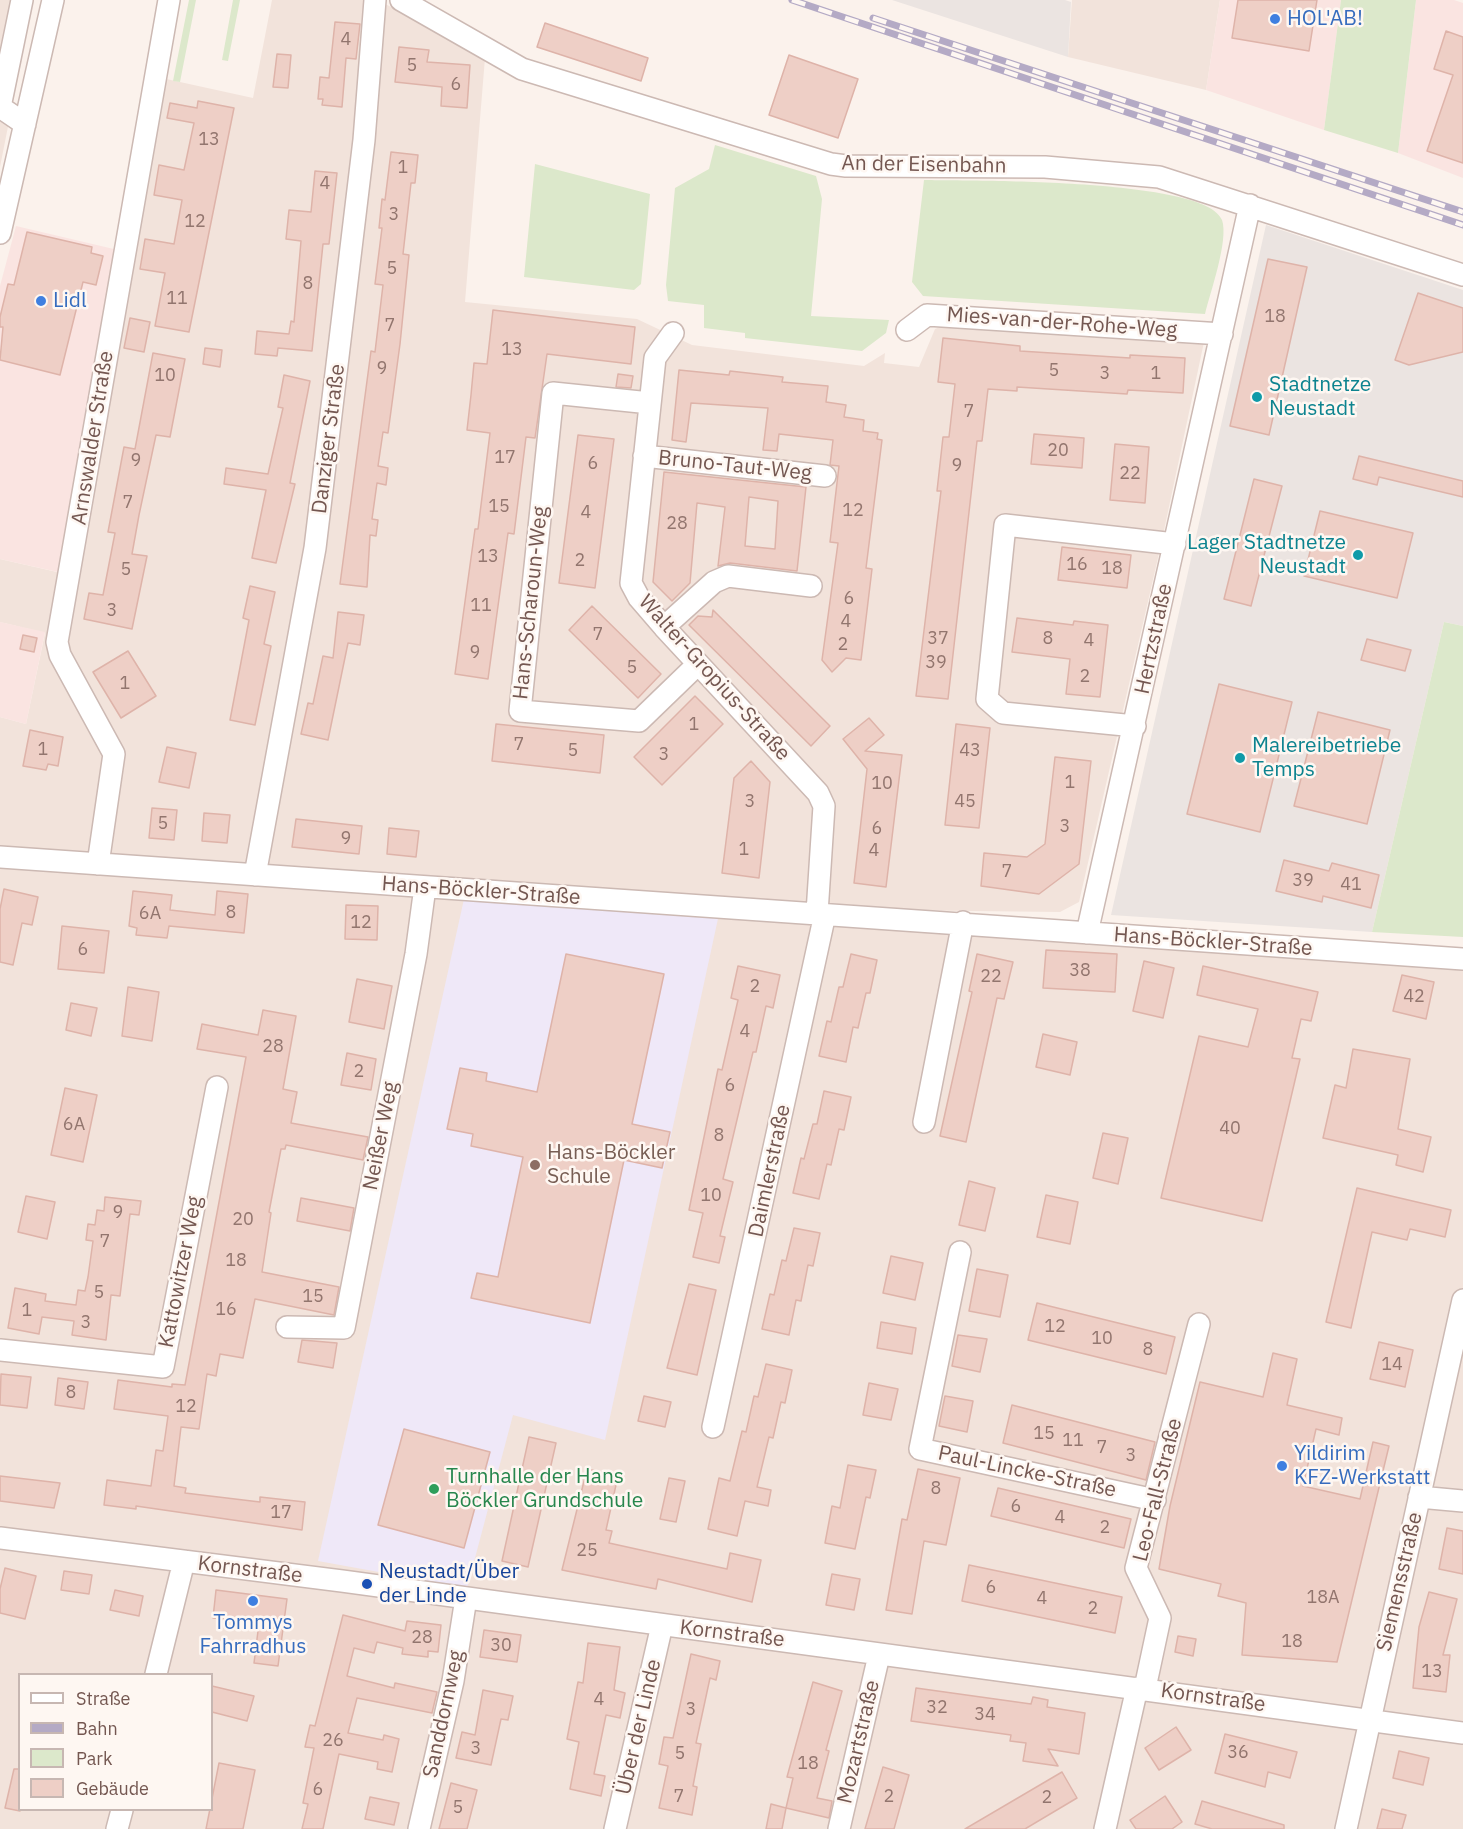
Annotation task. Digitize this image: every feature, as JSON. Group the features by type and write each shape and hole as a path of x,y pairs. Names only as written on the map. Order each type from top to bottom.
{"street":[{"path":"21,0 0,107 25,124"},
{"path":"0,233 52,0"},
{"name":"Arnswalder Straße","path":"98,864 114,753 60,655 57,642 169,0"},
{"name":"Danziger Straße","path":"255,874 315,548 363,152 375,0"},
{"name":"An der Eisenbahn","path":"401,0 522,69 831,164 1045,167 1159,177 1463,275"},
{"name":"Hertzstraße","path":"1087,933 1250,205"},
{"name":"Mies-van-der-Rohe-Weg","path":"907,330 927,315 1222,334"},
{"name":"Walter-Gropius-Straße","path":"673,333 655,358 631,583 639,598 664,627 818,793 824,806 821,914"},
{"name":"Hans-Scharoun-Weg","path":"650,403 553,393 520,711 639,721 698,664"},
{"name":"Bruno-Taut-Weg","path":"644,456 825,476"},
{"path":"1135,726 1003,713 987,699 1005,525 1175,544"},
{"path":"664,627 714,582 728,576 811,586"},
{"name":"Hans-Böckler-Straße","path":"0,857 963,922 1087,933 1463,959"},
{"name":"Neißer Weg","path":"287,1328 344,1328 416,954 425,887"},
{"name":"Daimlerstraße","path":"713,1428 821,914"},
{"path":"924,1122 963,922"},
{"name":"Kattowitzer Weg","path":"0,1350 163,1367 217,1088"},
{"name":"Paul-Lincke-Straße","path":"960,1252 920,1449 1155,1500"},
{"name":"Siemensstraße","path":"1346,1829 1463,1300"},
{"name":"Leo-Fall-Straße","path":"1105,1829 1160,1618 1136,1568 1199,1324"},
{"path":"1419,1497 1463,1501"},
{"name":"Kornstraße","path":"0,1538 466,1598 1463,1733"},
{"path":"156,1673 184,1561"},
{"name":"Sanddornweg","path":"420,1829 453,1681 466,1598"},
{"name":"Über der Linde","path":"615,1829 662,1625"},
{"name":"Mozartstraße","path":"839,1829 879,1655"},
{"path":"117,1829 122,1811"}],"shaded area":[{"path":"0,0 33,0 0,167"},
{"path":"272,0 378,0 485,58 465,302 637,319 692,345 864,366 885,353 884,363 919,367 935,329 951,322 1204,342 1160,549 1079,902 1060,912 796,909 1463,966 1463,1829 0,1829 0,717 26,724 45,633 0,622 0,559 57,572 148,75 253,98"},
{"path":"892,0 1065,0 1071,2 1068,57"},
{"path":"1072,0 1220,0 1206,90 1068,57"},
{"path":"1220,0 1341,0 1324,130 1206,90"},
{"path":"1416,0 1454,0 1463,3 1463,178 1398,153"},
{"path":"1266,225 1463,290 1463,626 1444,622 1372,932 1111,915"},
{"path":"16,226 118,250 58,572 0,559 0,286"},
{"path":"0,622 45,632 26,724 0,717"},
{"name":"Hans-Böckler Schule","path":"464,899 719,914 605,1440 513,1415 467,1588 318,1561"}],"green space":[{"path":"189,0 196,0 180,82 173,81"},
{"path":"233,0 240,0 228,61 222,60"},
{"path":"1341,0 1416,0 1398,153 1324,130"},
{"path":"715,145 816,176 822,199 811,316 889,320 886,333 862,351 745,338 745,333 704,328 704,305 668,301 666,285 675,188 709,169"},
{"path":"535,164 650,194 641,284 634,290 524,277"},
{"path":"924,180 1034,182 1133,189 1175,196 1207,206 1222,220 1223,240 1205,314 923,296 912,282"},
{"path":"1444,622 1463,626 1463,937 1372,932"}],"building":[{"name":"HOL'AB!","path":"1238,0 1317,0 1309,51 1232,38"},
{"path":"335,22 360,24 356,59 346,58 342,107 322,105 323,99 318,99 320,77 329,78"},
{"path":"545,23 648,58 641,81 537,47"},
{"path":"1446,31 1463,37 1463,163 1427,151 1453,75 1434,69"},
{"path":"399,47 429,50 427,62 470,65 467,108 441,106 442,87 395,82"},
{"path":"277,54 291,55 288,88 273,87"},
{"path":"789,55 858,79 838,138 769,115"},
{"path":"198,101 234,108 189,332 155,326 165,273 140,269 145,239 174,244 182,200 154,195 159,165 184,170 194,123 167,118 170,103 197,108"},
{"path":"391,152 418,155 415,183 411,183 403,254 409,255 400,344 388,433 383,432 378,466 388,468 386,485 377,483 372,519 378,520 376,536 370,535 367,587 340,584 371,351 375,352 383,285 375,284 382,228 379,228 382,199 385,200"},
{"path":"315,171 337,173 329,244 323,244 312,351 278,348 277,356 255,354 257,331 289,334 291,321 294,322 301,241 286,239 289,210 311,212"},
{"name":"Lidl","path":"27,232 92,247 91,253 103,256 96,285 83,282 60,375 0,360 3,327 0,327 0,317 8,284 14,285"},
{"path":"1268,259 1307,267 1269,435 1230,426"},
{"path":"1418,293 1463,308 1463,352 1409,365 1395,360"},
{"path":"493,310 635,327 631,364 547,354 535,438 526,437 514,534 508,533 488,679 455,674 475,529 478,529 490,433 467,430 474,363 487,364"},
{"path":"130,318 150,322 144,352 124,348"},
{"path":"943,338 1020,346 1020,351 1130,358 1130,355 1185,358 1183,393 1128,390 1127,394 1017,387 1017,391 988,389 982,441 977,441 948,699 916,696 941,491 937,491 943,437 949,437 955,384 938,382"},
{"path":"205,348 222,350 220,367 203,364"},
{"path":"153,353 185,359 170,437 156,435 139,515 132,554 147,556 132,629 84,619 89,593 103,595 115,533 108,532 124,447 135,449"},
{"path":"679,370 729,375 730,371 783,377 782,382 828,386 826,402 846,405 844,417 864,420 863,431 878,433 877,439 882,440 866,568 872,569 861,660 846,658 832,672 822,660 838,543 830,542 839,466 830,465 833,440 779,434 777,451 763,450 768,408 691,403 686,442 672,440"},
{"path":"618,374 633,376 631,388 616,387"},
{"path":"284,375 310,381 290,483 295,484 276,563 252,558 266,490 224,484 226,468 268,474 283,408 278,407"},
{"path":"1034,434 1084,438 1082,468 1031,464"},
{"path":"578,435 614,439 595,588 559,583"},
{"path":"1115,444 1149,447 1145,503 1110,500"},
{"path":"1359,456 1463,481 1463,497 1379,477 1377,485 1353,479"},
{"path":"664,472 806,487 797,571 730,563 718,566 725,507 697,503 690,583 672,601 653,582","holes":["749,497 778,501 775,549 745,546"]},
{"path":"1254,479 1282,486 1251,606 1224,599"},
{"name":"Lager Stadtnetze Neustadt","path":"1320,511 1413,533 1397,598 1304,576"},
{"path":"1062,547 1131,555 1127,588 1058,580"},
{"path":"250,586 275,592 264,644 271,646 255,725 230,720 249,620 243,618"},
{"path":"592,606 661,674 638,698 569,630"},
{"path":"713,610 830,726 811,746 689,625 698,616 712,617"},
{"path":"338,612 364,615 360,645 348,643 328,740 301,734 308,703 313,704 323,656 333,658"},
{"path":"1017,618 1073,625 1074,621 1108,625 1100,697 1066,694 1070,659 1012,652"},
{"path":"23,635 37,638 34,652 20,649"},
{"path":"1367,639 1411,650 1405,671 1361,660"},
{"path":"128,651 156,696 121,718 93,672"},
{"name":"Malereibetriebe Temps","path":"1219,684 1292,702 1260,832 1187,814"},
{"path":"695,696 723,724 662,785 634,757"},
{"path":"1318,712 1390,730 1367,824 1294,806"},
{"path":"869,718 884,735 865,751 902,755 886,887 854,883 867,769 843,739"},
{"path":"496,724 604,735 600,773 492,761"},
{"path":"956,724 990,728 979,828 945,825"},
{"path":"30,730 63,737 58,766 48,764 46,770 23,766"},
{"path":"167,747 196,753 189,788 159,782"},
{"path":"1055,757 1091,761 1079,864 1039,894 981,886 984,853 1027,857 1045,844"},
{"path":"751,761 770,782 759,878 722,873 734,778"},
{"path":"152,808 177,810 174,840 149,838"},
{"path":"204,813 230,815 227,843 202,841"},
{"path":"296,819 362,826 359,854 292,847"},
{"path":"389,828 419,831 416,857 387,854"},
{"path":"1284,860 1329,871 1332,863 1379,875 1371,908 1323,896 1322,902 1276,891"},
{"path":"4,889 38,897 32,925 22,923 13,965 0,962 0,909"},
{"path":"133,891 172,895 170,910 215,915 217,891 248,894 244,933 169,926 167,938 136,935 137,928 129,926"},
{"path":"346,905 378,906 377,940 345,939"},
{"path":"62,926 109,931 104,973 58,969"},
{"path":"1046,950 1117,954 1115,992 1043,988"},
{"path":"566,954 664,974 632,1124 670,1132 662,1168 624,1160 590,1323 471,1298 477,1273 498,1277 523,1157 471,1146 473,1134 447,1129 460,1068 487,1073 486,1081 537,1092"},
{"path":"851,954 877,960 870,993 866,993 858,1028 853,1027 846,1062 819,1056 827,1021 831,1022 839,987 843,987"},
{"path":"977,954 1013,962 1004,999 997,998 966,1142 940,1136 972,992 969,991"},
{"path":"1144,961 1174,968 1163,1018 1133,1011"},
{"path":"738,966 780,975 773,1008 766,1006 756,1052 753,1052 723,1179 733,1182 720,1236 725,1237 719,1263 693,1257 703,1213 689,1210 718,1069 722,1070 738,1000 731,998"},
{"path":"1203,966 1318,992 1311,1021 1301,1019 1292,1058 1300,1059 1262,1221 1161,1198 1199,1036 1248,1047 1258,1009 1197,995"},
{"path":"1402,975 1434,982 1426,1019 1393,1011"},
{"path":"357,979 392,986 384,1029 349,1022"},
{"path":"128,987 159,992 152,1041 122,1036"},
{"path":"71,1003 97,1008 91,1036 66,1030"},
{"path":"263,1010 296,1016 283,1089 297,1092 291,1123 368,1137 363,1160 286,1145 285,1149 281,1149 269,1212 271,1213 262,1272 339,1287 334,1315 255,1299 243,1358 220,1354 216,1376 207,1374 199,1429 181,1427 174,1486 186,1488 185,1493 260,1502 260,1497 305,1502 302,1530 136,1506 136,1509 104,1505 107,1480 151,1486 156,1450 163,1451 168,1416 114,1409 118,1380 172,1387 172,1384 185,1385 246,1057 197,1049 202,1024 258,1035"},
{"path":"1043,1034 1077,1042 1070,1075 1036,1067"},
{"path":"1353,1049 1410,1059 1398,1129 1431,1137 1423,1172 1396,1165 1398,1155 1323,1138 1335,1085 1346,1088"},
{"path":"347,1053 376,1059 371,1090 341,1085"},
{"path":"65,1088 97,1095 83,1162 51,1155"},
{"path":"824,1091 851,1097 844,1130 839,1129 831,1165 827,1164 819,1199 793,1193 801,1158 804,1159 813,1124 817,1124"},
{"path":"1103,1133 1128,1138 1118,1184 1093,1178"},
{"path":"969,1181 995,1188 985,1231 959,1225"},
{"path":"1357,1188 1451,1210 1445,1237 1410,1229 1407,1240 1372,1232 1351,1328 1326,1322"},
{"path":"1046,1195 1078,1202 1070,1244 1037,1237"},
{"path":"26,1196 55,1202 47,1239 18,1232"},
{"path":"105,1197 141,1201 139,1215 130,1214 120,1296 111,1295 106,1340 72,1335 74,1321 42,1317 39,1334 8,1328 15,1288 46,1294 45,1301 76,1305 78,1290 85,1291 88,1277 93,1241 86,1240 88,1224 95,1225 97,1210 104,1211"},
{"path":"301,1198 354,1208 350,1231 297,1221"},
{"path":"794,1228 820,1233 813,1266 808,1265 801,1301 796,1300 789,1335 762,1329 770,1294 774,1295 782,1260 786,1261"},
{"path":"891,1256 923,1263 915,1300 883,1293"},
{"path":"977,1269 1008,1275 1000,1317 969,1311"},
{"path":"689,1284 716,1290 697,1375 667,1368"},
{"path":"1037,1303 1175,1337 1166,1374 1028,1340"},
{"path":"881,1322 916,1328 912,1354 877,1348"},
{"path":"958,1335 987,1339 980,1372 952,1366"},
{"path":"302,1340 337,1343 333,1368 298,1362"},
{"path":"1379,1342 1413,1350 1405,1387 1370,1379"},
{"path":"1273,1353 1297,1359 1287,1405 1342,1418 1339,1435 1316,1429 1303,1486 1360,1499 1373,1442 1389,1446 1337,1662 1242,1655 1246,1603 1218,1596 1221,1584 1159,1569 1170,1506 1200,1382 1263,1397"},
{"path":"766,1364 792,1370 785,1403 781,1402 773,1438 769,1437 757,1487 771,1490 768,1506 745,1501 737,1536 708,1529 719,1478 730,1481 742,1431 746,1432 754,1396 758,1397"},
{"path":"1,1374 31,1377 27,1408 0,1405"},
{"path":"58,1378 88,1382 84,1409 55,1405"},
{"path":"869,1383 898,1389 891,1420 863,1415"},
{"path":"644,1396 671,1402 665,1427 638,1421"},
{"path":"945,1396 973,1401 967,1432 939,1426"},
{"path":"1012,1405 1155,1442 1146,1480 1003,1443"},
{"name":"Turnhalle der Hans Böckler Grundschule","path":"404,1429 490,1452 464,1548 378,1525"},
{"path":"529,1437 556,1443 528,1567 502,1561"},
{"path":"848,1465 876,1470 870,1498 866,1497 855,1549 825,1543 832,1506 840,1508"},
{"path":"587,1469 618,1476 606,1530 612,1531 609,1543 727,1569 730,1553 761,1560 752,1602 658,1579 656,1589 562,1570"},
{"path":"918,1469 960,1478 946,1545 924,1541 912,1614 886,1610 902,1519 907,1520"},
{"path":"0,1476 60,1483 54,1508 0,1501"},
{"path":"669,1478 685,1481 676,1522 660,1519"},
{"path":"998,1488 1131,1519 1124,1548 991,1516"},
{"path":"1447,1528 1463,1531 1463,1574 1439,1569"},
{"path":"969,1565 1122,1597 1115,1633 962,1601"},
{"path":"5,1568 36,1576 25,1619 0,1613 0,1589"},
{"path":"64,1571 92,1575 89,1594 61,1590"},
{"path":"832,1574 860,1579 854,1610 826,1605"},
{"path":"115,1590 143,1596 139,1616 110,1610"},
{"path":"216,1590 287,1599 278,1666 254,1663 259,1623 213,1618"},
{"path":"1429,1592 1457,1599 1443,1655 1450,1655 1446,1692 1413,1688 1419,1627"},
{"path":"343,1615 405,1631 407,1621 441,1625 438,1652 428,1651 428,1657 402,1654 403,1648 377,1642 374,1653 354,1648 347,1676 394,1688 395,1683 437,1692 432,1713 357,1698 348,1733 383,1740 384,1735 399,1739 392,1772 377,1769 378,1762 339,1754 323,1829 302,1829 308,1804 303,1803 314,1748 305,1747 310,1725 315,1726"},
{"path":"484,1630 521,1635 517,1662 480,1657"},
{"path":"1178,1636 1196,1639 1193,1656 1175,1652"},
{"path":"588,1643 620,1647 614,1690 625,1693 620,1718 606,1715 594,1774 605,1776 601,1796 570,1789 579,1742 567,1739 578,1682 583,1683"},
{"path":"691,1654 720,1661 716,1680 710,1678 696,1743 701,1744 693,1786 697,1787 692,1815 659,1808 668,1766 659,1764 664,1737 673,1738"},
{"path":"813,1682 842,1691 826,1750 829,1751 817,1798 832,1801 829,1818 786,1808 793,1778 787,1777"},
{"path":"213,1686 254,1696 247,1721 213,1712"},
{"path":"916,1688 1031,1704 1033,1697 1048,1700 1047,1707 1085,1713 1079,1754 1048,1749 1058,1766 1023,1761 1026,1743 1010,1741 1011,1735 911,1721"},
{"path":"483,1690 513,1696 508,1720 501,1719 491,1765 456,1758 462,1732 475,1735"},
{"path":"1176,1727 1191,1750 1159,1770 1145,1748"},
{"path":"1225,1734 1297,1752 1290,1778 1268,1772 1265,1787 1215,1773"},
{"path":"1399,1751 1429,1758 1423,1785 1393,1778"},
{"path":"219,1763 255,1770 243,1829 206,1829 210,1811 213,1811 213,1793"},
{"path":"883,1767 909,1775 894,1829 865,1829"},
{"path":"14,1769 18,1769 18,1811 5,1808"},
{"path":"1062,1772 1077,1798 1025,1829 965,1829"},
{"path":"451,1783 477,1790 467,1829 439,1829"},
{"path":"1165,1796 1182,1822 1172,1829 1136,1829 1130,1820"},
{"path":"370,1797 399,1803 394,1825 365,1819"},
{"path":"1202,1801 1284,1825 1284,1829 1212,1829 1195,1824"},
{"path":"771,1804 786,1808 782,1829 766,1829"},
{"path":"1382,1809 1406,1815 1402,1829 1377,1829"}],"railway":[{"path":"792,0 1463,225"},
{"path":"873,18 1463,212"}],"place":[{"name":"HOL'AB!","path":"1275,19"},
{"name":"Lidl","path":"41,301"},
{"name":"Stadtnetze Neustadt","path":"1257,397"},
{"name":"Lager Stadtnetze Neustadt","path":"1358,555"},
{"name":"Malereibetriebe Temps","path":"1240,758"},
{"name":"Hans-Böckler Schule","path":"535,1165"},
{"name":"Yildirim KFZ-Werkstatt","path":"1282,1466"},
{"name":"Turnhalle der Hans Böckler Grundschule","path":"434,1489"},
{"name":"Neustadt/Über der Linde","path":"367,1584"},
{"name":"Tommys Fahrradhus","path":"253,1601"}]}
